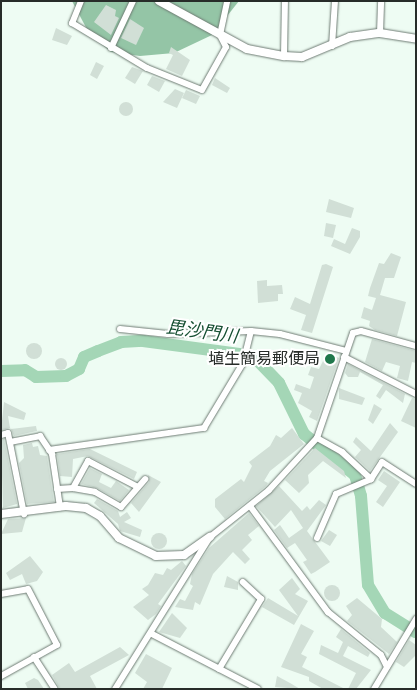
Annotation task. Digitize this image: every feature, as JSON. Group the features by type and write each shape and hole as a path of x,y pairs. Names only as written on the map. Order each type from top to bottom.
{"street":[{"path":"81,1 72,23 147,68 202,90 226,48 220,34 227,1"},
{"path":"111,48 134,1"},
{"path":"284,56 285,1"},
{"path":"332,46 335,1"},
{"path":"380,33 381,1"},
{"path":"163,2 246,50 284,56 302,57 350,37 380,33 416,39"},
{"path":"120,329 168,334 251,331 280,334 345,354 416,394"},
{"path":"49,450 204,428 243,363 251,331"},
{"path":"1,514 24,514 60,507 86,508 119,538 156,556 184,554 210,537 250,506 317,438 352,333 361,331 416,346"},
{"path":"1,435 8,433 24,514"},
{"path":"10,442 40,436 49,450 60,507"},
{"path":"317,438 342,452 370,479"},
{"path":"73,488 88,461 138,488"},
{"path":"317,538 336,494 370,479 382,462 416,484"},
{"path":"57,488 73,488 95,492 121,507 145,479"},
{"path":"250,506 328,612 381,655 387,667"},
{"path":"115,689 152,634 210,537"},
{"path":"219,669 261,599 243,582"},
{"path":"1,594 28,589 57,645 1,676"},
{"path":"377,687 416,619"},
{"path":"152,634 258,689"},
{"path":"34,658 55,689"}],"green space":[{"path":"72,1 239,1 212,35 174,53 140,56 111,52 90,35"}],"building":[{"path":"106,5 116,10 115,16 119,18 111,35 94,22"},
{"path":"130,19 144,28 136,45 121,38"},
{"path":"56,28 72,36 67,45 52,40"},
{"path":"171,47 190,60 182,76 166,69 173,55 169,53"},
{"path":"96,62 104,66 97,79 90,75"},
{"path":"132,67 143,71 135,84 125,78"},
{"path":"152,76 165,81 159,92 147,85"},
{"path":"215,78 230,88 227,93 212,85"},
{"path":"175,89 184,93 177,108 163,102"},
{"path":"186,90 200,96 196,104 182,98"},
{"path":"123,102 129,102 133,109 129,116 123,116 119,112 119,106"},
{"path":"329,199 354,208 351,218 326,212"},
{"path":"326,223 336,225 333,238 324,236"},
{"path":"352,228 360,231 360,237 350,254 331,246 334,239 345,244"},
{"path":"391,253 401,257 394,278 385,278 380,295 406,302 397,336 375,330 369,326 370,321 361,318 364,307 372,310 376,298 368,296 379,263 384,264"},
{"path":"326,264 333,267 312,333 301,330 306,315 290,309 295,297 310,304 322,265"},
{"path":"267,280 267,286 282,285 283,294 278,294 278,301 258,303 257,281"},
{"path":"372,339 416,351 416,363 412,362 408,381 397,378 400,366 386,362 382,371 365,362"},
{"path":"34,343 42,351 34,359 26,351"},
{"path":"327,353 339,358 317,421 309,417 312,411 298,403 302,393 294,390 296,384 310,389 314,377 308,375 311,367 319,369"},
{"path":"63,358 66,359 66,369 59,370 56,369 55,362 56,359"},
{"path":"348,364 405,394 403,403 386,390 380,399 376,396 383,385 360,372 358,377 348,377 345,373"},
{"path":"339,388 365,398 362,405 339,399"},
{"path":"412,398 416,399 416,428 401,421"},
{"path":"4,402 26,413 24,420 8,416 10,428 1,430"},
{"path":"374,404 382,409 373,424 368,420"},
{"path":"390,423 398,432 370,471 355,457 361,450 353,442 356,437 371,451"},
{"path":"36,426 37,431 14,436 11,429"},
{"path":"292,428 304,444 270,471 264,481 268,483 266,486 225,519 215,507 215,499 241,479 244,482 252,466 249,462 270,446 276,435 281,438"},
{"path":"4,439 17,504 3,508 1,440"},
{"path":"32,443 33,447 38,446 40,455 47,456 54,502 27,504 19,463 24,458 23,445"},
{"path":"315,448 344,471 346,478 323,461 308,475 309,483 299,493 285,480"},
{"path":"90,449 137,472 134,479 88,456 73,459 72,477 60,476 57,454"},
{"path":"90,468 102,474 99,482 111,488 116,481 129,490 120,501 97,488 81,484"},
{"path":"384,471 400,482 383,507 376,502 387,486 378,480"},
{"path":"148,475 161,482 139,512 131,503 149,482"},
{"path":"279,486 302,511 307,506 310,510 319,500 326,505 307,531 330,562 311,574 303,562 307,560 295,543 287,548 274,530 280,525 289,538 303,528 291,510 275,527 256,506"},
{"path":"97,499 118,511 120,517 127,512 131,518 124,522 142,530 140,537 120,531 118,524 94,503"},
{"path":"249,513 259,526 248,535 252,540 242,550 250,559 245,564 233,552 213,574 200,605 195,602 193,610 175,607 180,599 185,601 193,586 190,584 192,574 209,548"},
{"path":"26,518 22,532 1,534 8,519"},
{"path":"329,530 337,535 330,546 321,541"},
{"path":"159,533 165,535 167,541 165,547 159,549 153,547 151,541 153,535"},
{"path":"30,556 43,572 37,581 26,584 22,574 10,580 6,573"},
{"path":"182,561 186,566 158,604 161,606 156,614 148,620 133,607 149,595 142,589 148,585 155,573 163,575 167,568 171,570"},
{"path":"227,576 238,582 238,590 224,587"},
{"path":"292,578 300,589 295,594 308,601 294,625 262,607 268,598 298,616 279,590"},
{"path":"329,585 335,585 340,590 338,599 329,601 324,596 324,590"},
{"path":"357,598 382,619 381,627 397,642 389,654 347,621 352,615 346,606"},
{"path":"172,613 187,628 180,638 159,632"},
{"path":"301,624 314,631 301,654 307,657 302,667 345,689 323,689 309,681 309,677 281,667"},
{"path":"341,629 370,653 368,657 348,646 343,656 371,670 356,689 348,689 356,673 319,654 321,645 338,653 343,642 336,637"},
{"path":"409,640 416,645 416,655 404,667 396,662"},
{"path":"120,647 129,655 90,676 97,689 60,689 52,675 69,663 75,672"},
{"path":"146,654 172,668 162,689 143,689 147,682 135,673"},
{"path":"277,676 290,683 300,689 275,687"},
{"path":"34,678 38,680 44,689 28,689 25,683"}],"waterway":[{"name":"毘沙門川","path":"1,371 25,370 36,377 66,376 79,369 84,357 121,342 143,341 241,354 259,362 279,383 304,434 355,475 361,496 368,585 385,613 416,632"}],"place":[{"name":"埴生簡易郵便局","path":"330,359"}]}
